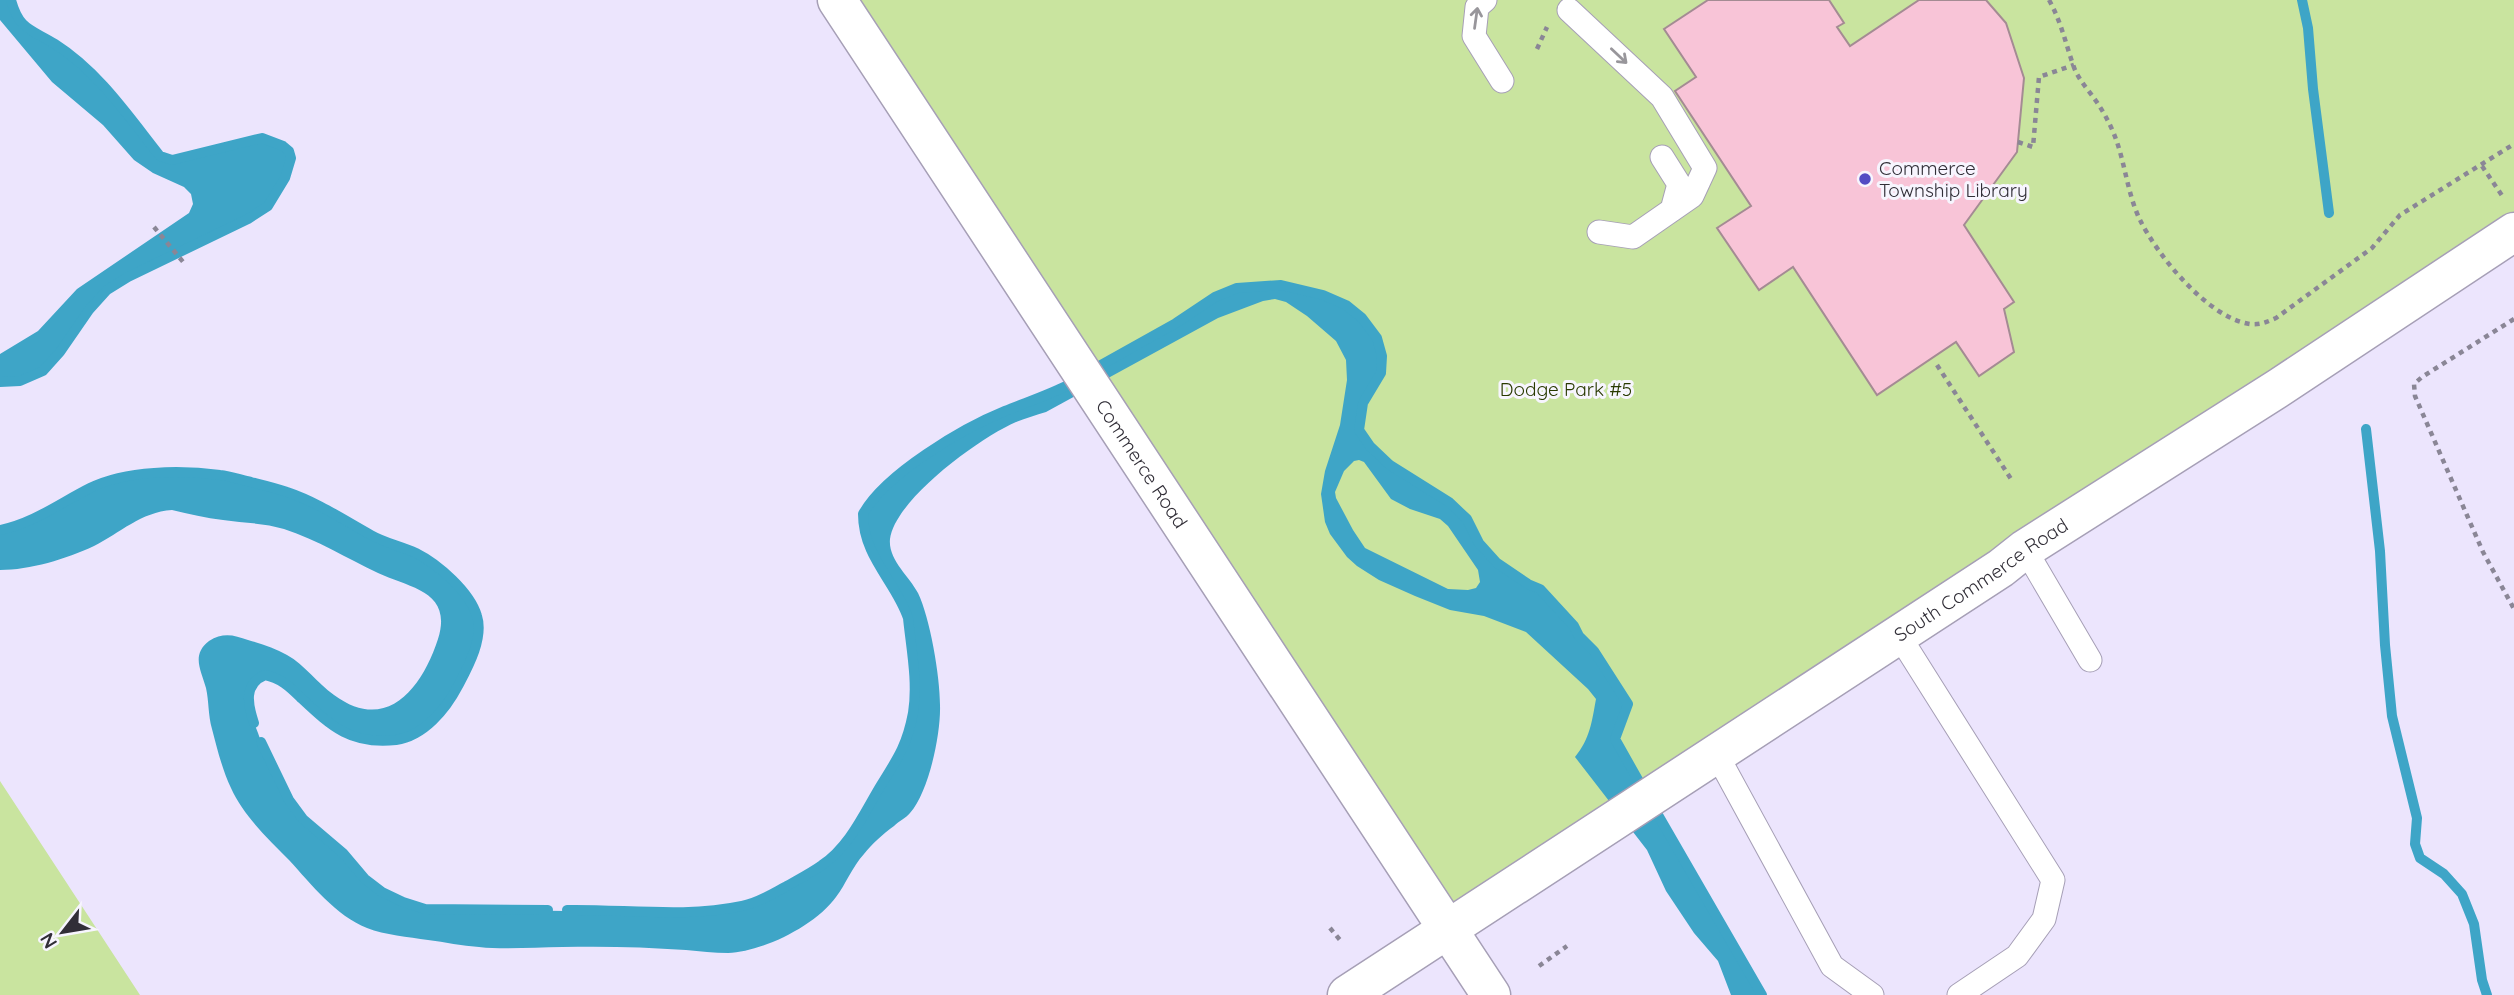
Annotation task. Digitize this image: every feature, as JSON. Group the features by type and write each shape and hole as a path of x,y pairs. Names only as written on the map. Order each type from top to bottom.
{"street":[{"name":"Commerce Road","path":"837,0 1492,995"},
{"name":"South Commerce Road","path":"1347,995 2375,324 2510,217"}],"lane":[{"path":"1485,0 1477,7 1474,36 1502,81"},
{"path":"1569,10 1662,97 1705,167 1692,196 1633,237 1599,232"},
{"path":"1662,157 1679,184 1672,210"},
{"path":"2025,550 2090,660"},
{"path":"1898,634 2053,880 2044,919 2017,956 1959,995"},
{"path":"1717,755 1832,966 1872,995"}],"path":[{"path":"2049,0 2066,38 2074,65 2115,137 2140,219 2153,242 2189,287 2227,315 2242,322 2263,324 2276,318 2372,248 2400,215 2514,144"},
{"path":"2018,142 2033,148 2039,77 2074,65"},
{"path":"2482,166 2510,217"},
{"path":"154,227 184,262"},
{"path":"2514,319 2414,384 2415,396 2483,552 2514,609"},
{"path":"1937,365 2013,482"},
{"path":"1330,928 1340,940"},
{"path":"1539,966 1567,946"}],"green space":[{"name":"Dodge Park #5","path":"847,0 2514,0 2514,224 1449,920"},
{"path":"0,781 140,995 0,995"}],"water":[{"path":"0,0 11,0 18,17 27,28 71,55 99,81 160,156 172,160 262,138 283,146 289,151 291,158 285,178 268,206 248,219 128,277 107,290 43,371 20,381 0,382 0,354 38,331 77,289 189,213 193,204 191,194 184,187 153,173 134,160 103,125 52,82 0,20"},
{"path":"1281,285 1324,296 1352,309 1364,318 1373,329 1382,356 1382,367 1367,394 1361,413 1359,430 1370,446 1390,465 1449,502 1467,519 1479,543 1497,563 1540,589 1594,651 1628,704 1617,731 1618,748 1762,995 1731,995 1718,961 1694,933 1666,891 1647,850 1575,757 1587,737 1593,715 1596,699 1588,689 1526,632 1484,616 1450,610 1379,580 1347,557 1330,534 1325,522 1321,494 1325,471 1340,425 1347,380 1346,360 1336,341 1307,316 1286,302 1275,299 1218,318 1046,412 1001,430 942,471 907,506 895,523 890,547 922,604 940,693 936,746 923,791 908,815 878,839 860,859 827,908 787,936 742,951 723,953 609,947 489,948 381,932 356,923 334,908 257,826 236,798 220,758 199,663 203,646 214,638 229,635 278,650 293,659 334,695 353,706 370,710 386,707 400,700 412,689 438,639 441,623 439,611 434,601 415,588 284,529 172,510 141,519 94,546 72,555 36,566 0,570 0,530 36,517 103,483 121,477 140,473 219,476 248,480 301,498 373,536 411,551 434,565 467,597 477,615 479,629 459,685 443,710 423,728 397,739 371,740 341,732 295,691 268,676 258,678 249,693 254,722 278,782 299,815 312,829 388,894 425,909 643,912 745,906 768,897 823,865 840,849 855,830 899,759 907,741 913,710 914,680 908,618 874,556 864,529 863,514 874,499 906,469 966,430 1068,385 1213,299 1241,289","holes":["1354,461 1364,462 1391,499 1440,519 1448,526 1478,570 1480,582 1476,588 1448,589 1365,548 1335,492 1344,471"]}],"building":[{"name":"Commerce Township Library","path":"1708,0 1829,0 1844,23 1837,27 1850,46 1919,0 1986,0 2006,23 2024,78 2017,152 1964,225 2014,302 2004,309 2014,352 1979,376 1956,342 1877,395 1793,267 1759,290 1717,228 1751,206 1675,91 1696,77 1664,29"}],"waterway":[{"path":"0,382 20,381 43,371 107,290 128,277 248,219 268,206 285,178 291,158 289,151 283,146 262,138 172,160 160,156 86,68 22,23 11,0"},
{"path":"2302,0 2308,28 2329,213"},
{"path":"1099,366 1176,323 1215,297 1237,288 1281,285 1323,295 1346,305 1362,318 1377,338 1382,356 1381,373 1363,403 1359,430 1370,446 1390,465 1449,502 1467,519 1479,543 1497,563 1540,589 1594,651 1628,704 1615,739 1646,794"},
{"path":"567,910 699,912 742,906 765,898 809,874 841,848 856,828 901,751 911,724 915,689 908,618 868,543 863,514 889,483 926,454 988,419 1070,384"},
{"path":"2366,429 2380,551 2392,716 2417,818 2415,844 2420,858 2444,874 2462,894 2474,924 2482,980 2487,995"},
{"path":"0,530 24,523 104,482 154,473 205,473 298,496 376,538 416,553 434,564 468,598 479,625 477,643 447,704 433,720 416,733 396,740 380,741 354,736 332,725 284,683 265,675 250,689 249,702 254,723"},
{"path":"261,742 289,800 303,819 343,853 365,879 382,892 425,909 548,910"},
{"path":"1654,808 1762,995"}],"place":[{"name":"Commerce Township Library","path":"1865,179"}]}
